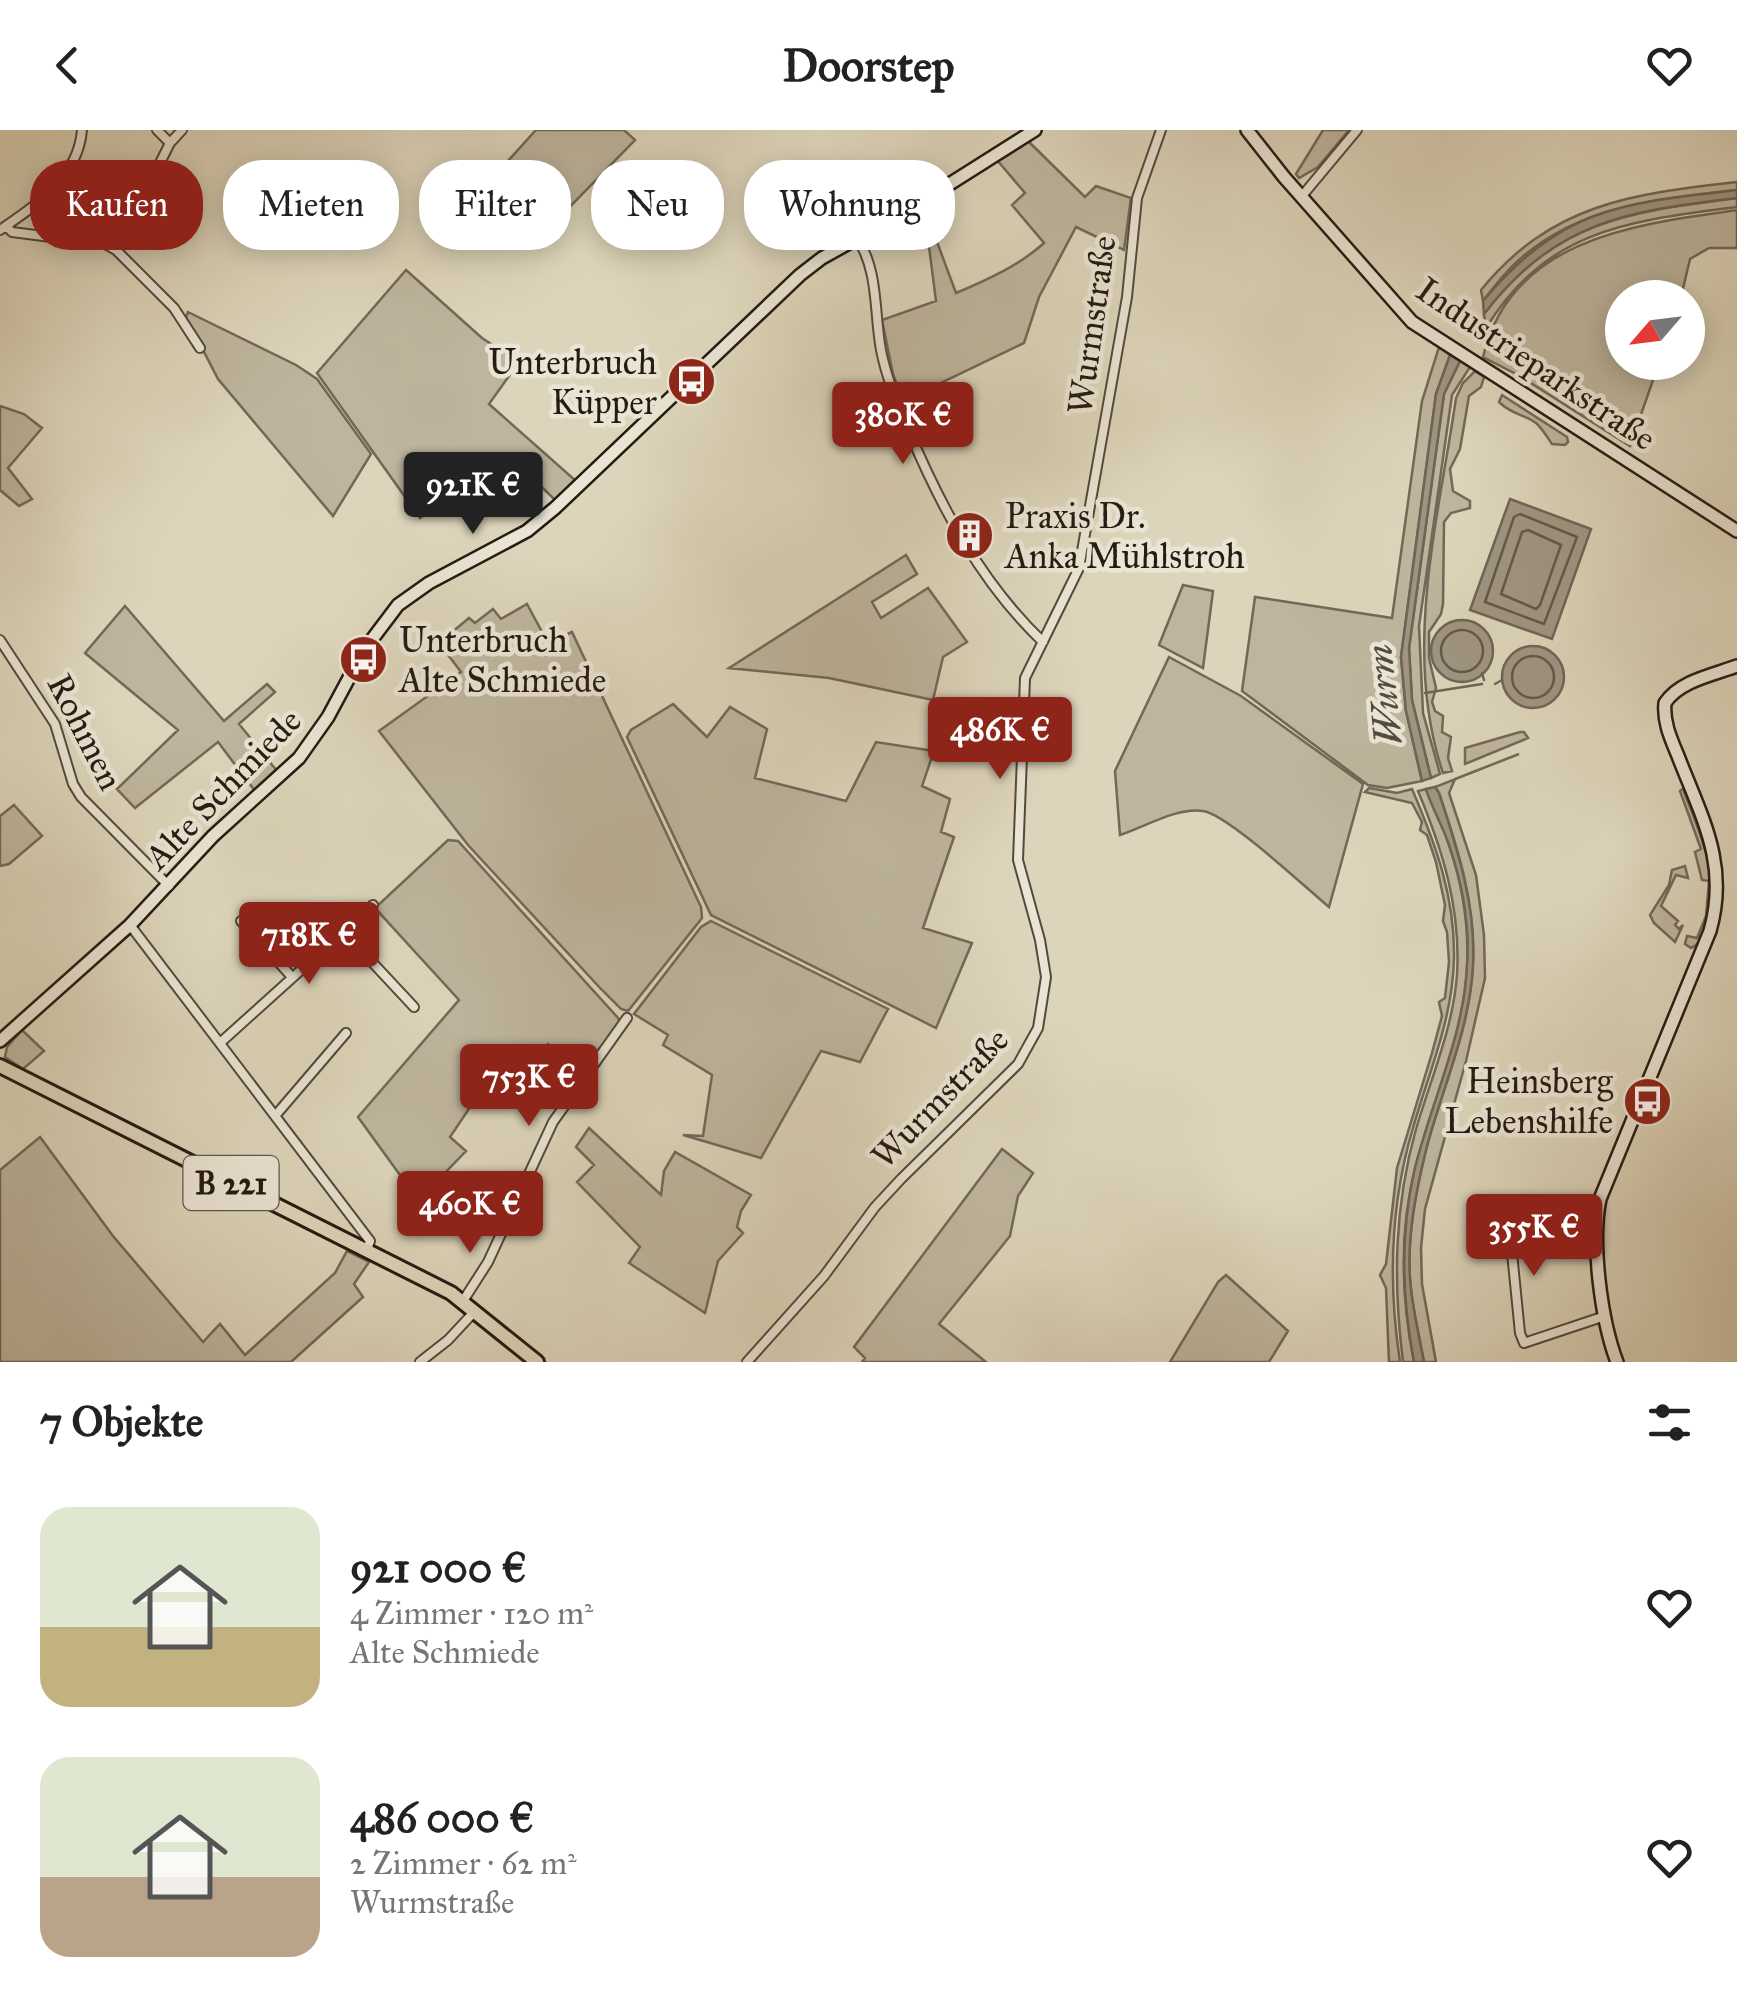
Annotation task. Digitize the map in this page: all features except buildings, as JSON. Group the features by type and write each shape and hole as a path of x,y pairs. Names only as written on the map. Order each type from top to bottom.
{"main road":[{"name":"B 221","path":"0,1066 462,1300 537,1362"}],"street":[{"path":"30,234 3,228 45,196 73,165 82,130"},
{"path":"156,130 170,143"},
{"path":"161,160 182,130"},
{"name":"Alte Schmiede","path":"955,181 1035,130"},
{"name":"Wurmstraße","path":"748,1362 824,1276 900,1178 1018,1064 1038,1028 1046,977 1040,940 1021,879 1017,840 1025,678 1079,568 1127,297 1137,198 1162,130"},
{"name":"Industrieparkstraße","path":"1247,130 1400,310 1467,358 1737,530"},
{"path":"1302,196 1357,130"},
{"path":"116,250 174,308 200,348"},
{"name":"Alte Schmiede","path":"0,1042 130,924 213,836 300,758 398,604 527,531 800,275 839,250"},
{"path":"864,250 870,262 881,351 894,396 924,466 953,523 998,593 1043,642"},
{"name":"Rohmen","path":"0,640 56,724 80,798 169,886"},
{"path":"1617,1362 1605,1316 1596,1216 1606,1182 1710,931 1718,903 1712,844 1667,728 1665,703 1682,687 1737,666"},
{"path":"220,1044 373,905"},
{"path":"241,921 292,976"},
{"path":"130,924 370,1241 367,1250"},
{"path":"344,932 414,1007"},
{"path":"462,1300 488,1262 552,1122 627,1018"},
{"path":"276,1116 346,1033"},
{"path":"1596,1216 1510,1223 1520,1333 1524,1343 1605,1316"},
{"path":"420,1362 476,1310"}],"shaded area":[{"path":"536,130 624,130 635,140 615,160 591,160 591,185 571,206 571,160 509,160"},
{"path":"1323,130 1349,130 1318,167 1299,178 1296,174"},
{"path":"1027,140 1085,197 1096,186 1131,198 1124,250 1076,227 1039,297 1024,343 928,389 931,396 905,408 893,374 882,320 936,301 929,250 940,250 956,293 991,277 1044,243 1012,205 1025,193 997,160"},
{"path":"1737,182 1737,190 1622,208 1568,227 1519,260 1483,301 1481,290 1508,261 1536,238 1566,221 1629,199"},
{"path":"1737,198 1737,207 1627,225 1564,249 1510,295 1486,328 1484,314 1511,282 1567,240 1627,216"},
{"path":"1737,210 1737,248 1709,248 1690,259 1685,280 1605,280 1605,380 1653,380 1630,446 1483,357 1498,317 1520,286 1549,262 1583,244 1659,222"},
{"path":"406,270 482,338 519,362 489,404 576,481 555,500 515,461 447,514 439,505 420,518 317,373"},
{"path":"188,312 317,379 371,454 333,516 218,379 186,317"},
{"path":"1439,347 1450,355 1436,394 1401,657 1406,711 1422,781 1387,788 1368,785 1242,691 1255,597 1392,618 1422,401"},
{"path":"1460,361 1470,367 1452,395 1419,626 1423,713 1440,774 1431,778 1412,700 1409,648 1444,394"},
{"path":"1475,371 1484,377 1481,387 1469,396 1460,449 1450,469 1453,491 1470,501 1470,508 1451,513 1444,522 1443,604 1429,632 1429,658 1436,688 1432,702 1435,711 1443,716 1442,732 1451,737 1448,758 1452,771 1443,773 1431,727 1425,680 1427,586 1456,398"},
{"path":"1502,395 1567,437 1568,442 1552,444 1536,423 1499,402"},
{"path":"0,406 24,414 42,428 8,468 32,499 19,506 0,490"},
{"path":"906,555 917,574 872,602 881,618 928,588 967,642 943,657 933,700 829,678 729,668"},
{"path":"1183,585 1213,591 1203,668 1159,645"},
{"path":"527,604 548,643 572,632 701,907 702,918 628,1011 601,989 468,845 379,731 461,672 439,643 469,618 475,623 493,609 501,619"},
{"path":"125,606 224,721 267,684 275,692 239,724 277,771 255,791 218,742 135,808 117,789 178,730 85,653"},
{"path":"1169,657 1241,696 1363,784 1329,907 1230,825 1203,811 1172,815 1120,835 1115,771"},
{"path":"673,704 707,737 730,707 767,729 755,778 846,801 876,742 934,751 922,786 950,799 941,832 954,837 923,928 972,943 936,1028 711,915 627,737 631,730"},
{"path":"1520,732 1528,738 1465,764 1465,748"},
{"path":"1455,779 1449,793 1476,875 1485,978 1425,1209 1422,1284 1436,1362 1424,1362 1410,1279 1413,1214 1426,1150 1467,1013 1473,965 1472,921 1464,878 1435,787"},
{"path":"1369,788 1397,793 1412,789 1442,872 1453,936 1449,1002 1405,1157 1396,1215 1393,1274 1400,1362 1389,1362 1386,1288 1380,1275 1386,1264 1397,1168 1442,1016 1439,1002 1445,998 1449,962 1443,921 1445,905 1427,835 1420,830 1422,822 1412,803 1365,792"},
{"path":"1426,789 1458,874 1466,920 1467,966 1454,1042 1410,1189 1404,1263 1406,1313 1414,1362 1403,1362 1397,1274 1403,1187 1416,1129 1446,1034 1457,975 1453,904 1418,791"},
{"path":"1683,789 1703,841 1711,893 1709,912 1701,939 1691,948 1685,944 1687,936 1697,938 1706,916 1709,881 1702,880 1695,852 1701,849 1680,791"},
{"path":"14,805 42,836 9,864 0,866 0,816"},
{"path":"448,840 458,841 619,1019 618,1026 580,1072 548,1044 507,1091 489,1079 450,1137 466,1151 440,1178 453,1194 460,1191 484,1201 472,1216 445,1221 439,1229 358,1117 459,1000 375,908"},
{"path":"1685,866 1688,878 1676,875 1661,906 1678,921 1675,925 1679,929 1683,925 1675,942 1650,915 1669,885 1672,870"},
{"path":"711,921 888,1009 860,1062 821,1051 761,1158 683,1135 703,1136 712,1075 663,1045 668,1035 634,1014 701,927"},
{"path":"22,1030 44,1051 23,1069 5,1057 7,1047"},
{"path":"589,1128 661,1195 664,1171 675,1152 751,1195 737,1227 743,1233 718,1261 705,1313 629,1263 640,1247 577,1182 594,1165 576,1147"},
{"path":"40,1137 113,1236 203,1342 220,1324 245,1355 335,1273 347,1251 369,1262 354,1284 363,1297 291,1362 0,1362 0,1170"},
{"path":"1002,1149 1033,1173 1018,1196 1010,1236 939,1324 986,1362 862,1362 865,1358 854,1347"},
{"path":"1226,1275 1288,1331 1269,1362 1170,1362 1218,1282"}],"water":[{"path":"1737,190 1737,198 1628,216 1567,240 1538,258 1484,314 1483,301 1512,270 1568,228 1627,206"},
{"path":"1450,355 1460,361 1444,394 1409,648 1412,700 1431,778 1422,781 1406,711 1401,657 1436,394"},
{"path":"1510,499 1591,529 1552,639 1470,610"},
{"path":"1462,620 1484,629 1493,651 1484,673 1462,682 1440,673 1431,651 1440,629"},
{"path":"1533,646 1555,655 1564,677 1555,699 1533,708 1511,699 1502,677 1511,655"},
{"path":"1435,787 1464,877 1473,964 1467,1012 1426,1150 1413,1214 1410,1279 1424,1362 1414,1362 1404,1267 1409,1196 1460,1019 1468,951 1458,874 1426,789"}],"waterway":[{"path":"1482,673 1484,680"},
{"path":"1495,684 1502,680"},
{"name":"Wurm","path":"1425,693 1482,684"}],"place":[{"name":"Unterbruch Küpper","path":"692,382"},
{"name":"Praxis Dr. Anka Mühlstroh","path":"970,536"},
{"name":"Unterbruch Alte Schmiede","path":"364,660"},
{"name":"Heinsberg Lebenshilfe","path":"1648,1101"}]}
